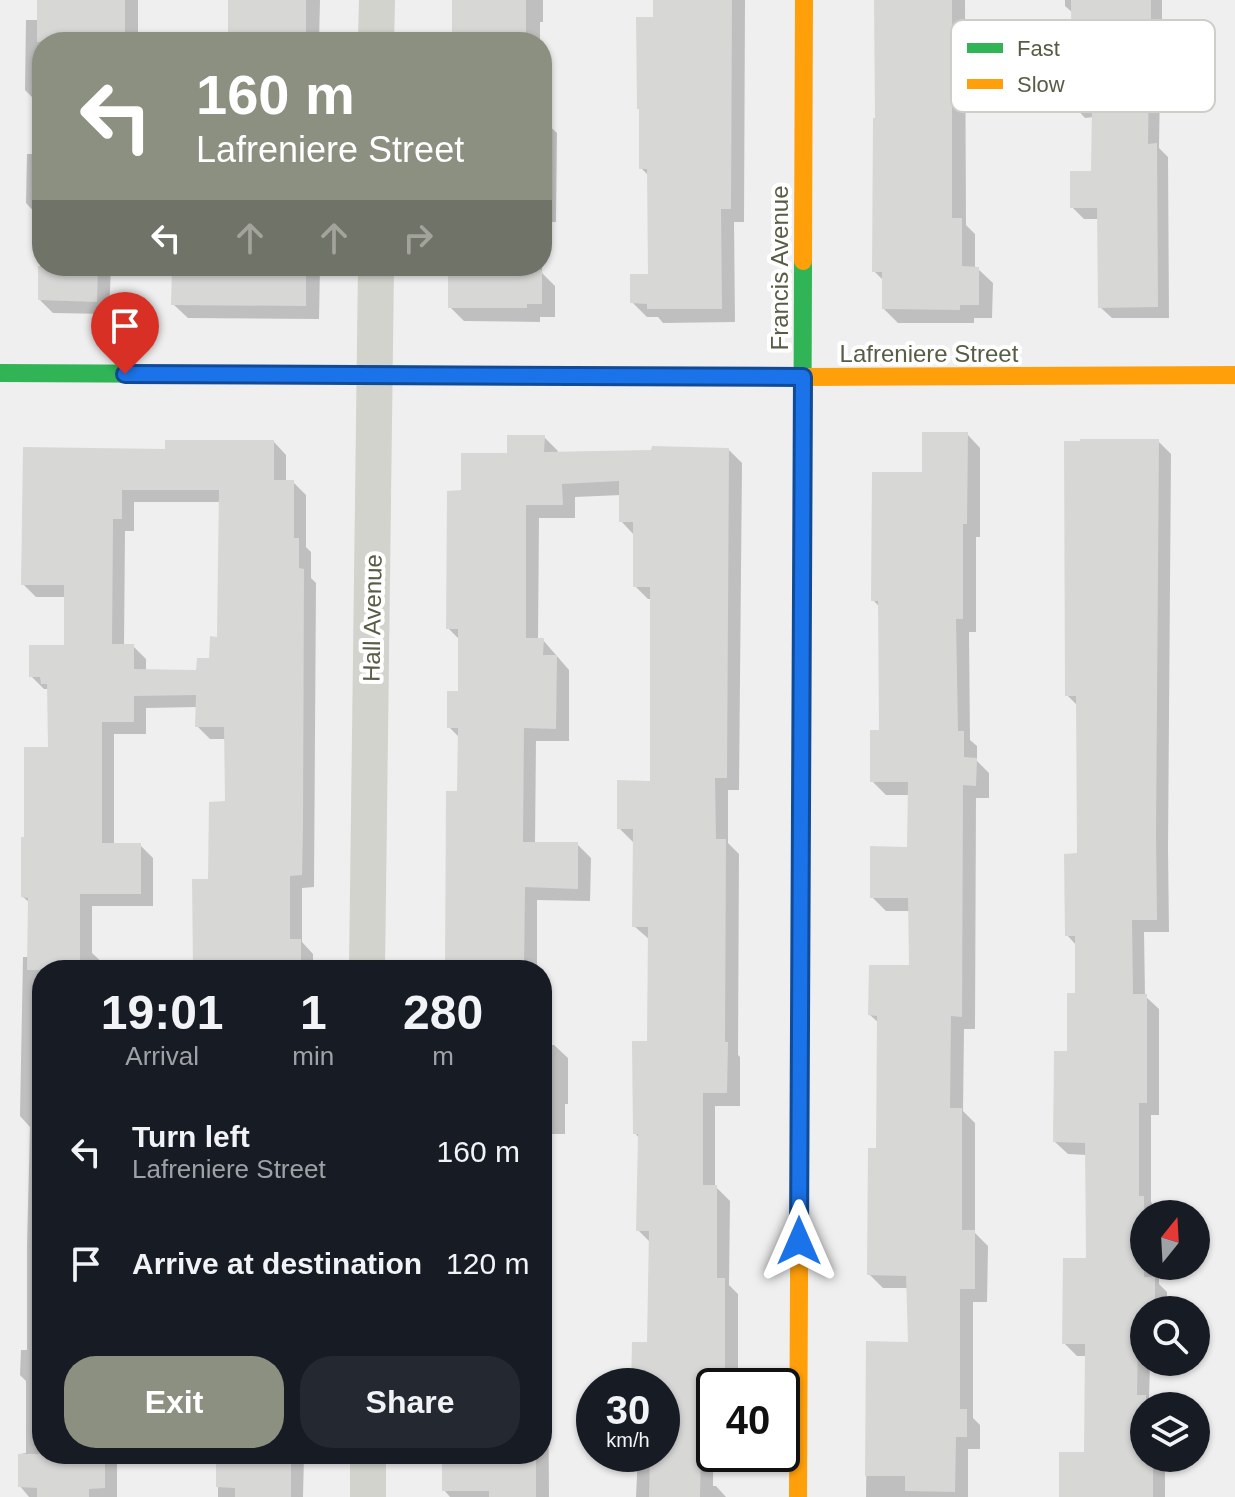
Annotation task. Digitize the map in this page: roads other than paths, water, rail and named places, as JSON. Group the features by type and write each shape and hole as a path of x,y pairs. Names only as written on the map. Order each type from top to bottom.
{"street":[{"path":"376,32 377,0"},
{"name":"Francis Avenue","path":"798,1497 804,0"},
{"name":"Hall Avenue","path":"367,960 376,276"},
{"name":"Lafreniere Street","path":"0,373 803,377 1235,375"},
{"path":"368,1464 368,1497"}]}
